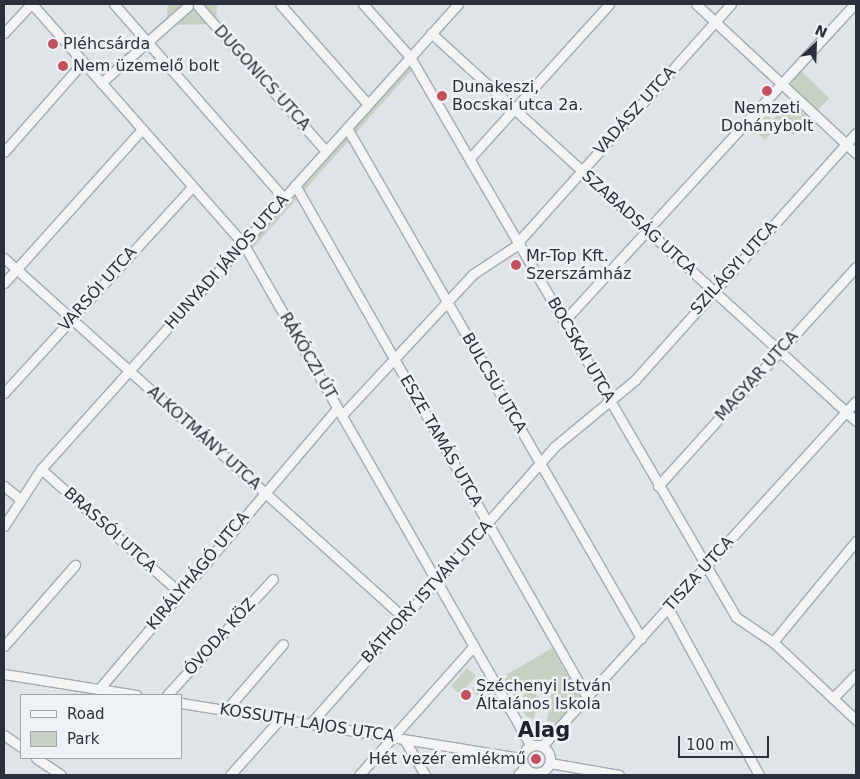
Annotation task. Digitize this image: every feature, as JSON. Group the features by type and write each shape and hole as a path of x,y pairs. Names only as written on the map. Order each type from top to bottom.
{"street":[{"path":"4,33 31,4"},
{"name":"RÁKÓCZI ÚT","path":"31,4 243,243 531,746"},
{"path":"114,4 284,198"},
{"path":"280,4 368,104"},
{"name":"BOCSKAI UTCA","path":"363,4 410,57 519,242 658,486 736,617 773,642 856,720"},
{"path":"470,158 609,4"},
{"path":"696,4 856,154"},
{"name":"VADÁSZ UTCA","path":"519,242 731,4"},
{"path":"564,321 854,4"},
{"path":"101,83 187,5 199,5"},
{"name":"DUGONICS UTCA","path":"199,5 326,151"},
{"name":"HUNYADI JÁNOS UTCA","path":"4,526 42,469 410,57 452,6"},
{"name":"SZABADSÁG UTCA","path":"431,33 856,421"},
{"path":"4,152 83,62"},
{"name":"BULCSÚ UTCA","path":"347,128 641,638"},
{"path":"4,282 142,129"},
{"name":"SZILÁGYI UTCA","path":"610,401 635,380 713,290 856,133"},
{"name":"ESZE TAMÁS UTCA","path":"295,185 588,697"},
{"name":"VARSÓI UTCA","path":"4,393 193,186"},
{"name":"KIRÁLYHÁGÓ UTCA","path":"99,689 178,591 264,492 473,274 519,242"},
{"name":"ALKOTMÁNY UTCA","path":"4,258 403,617"},
{"name":"MAGYAR UTCA","path":"658,486 856,267"},
{"name":"BÁTHORY ISTVÁN UTCA","path":"310,724 436,580 489,524 540,462 575,425 610,401"},
{"name":"TISZA UTCA","path":"542,746 856,401"},
{"name":"BRASSÓI UTCA","path":"42,469 178,591"},
{"path":"4,486 20,500"},
{"path":"773,642 856,541"},
{"path":"4,646 75,565"},
{"name":"ÓVODA KÖZ","path":"168,694 273,579"},
{"path":"668,608 759,775"},
{"path":"226,710 283,644"},
{"path":"359,775 474,646"},
{"path":"833,698 856,674"},
{"path":"4,675 130,694"},
{"name":"KOSSUTH LAJOS UTCA","path":"182,703 522,758"},
{"path":"230,775 280,719"},
{"path":"4,735 20,746"},
{"path":"404,739 425,775"},
{"path":"525,767 522,758 531,746 542,746 550,763"},
{"path":"37,759 61,775"},
{"path":"525,767 544,774 550,763"},
{"path":"550,763 619,775"},
{"path":"518,775 525,767"}],"green space":[{"path":"168,4 217,4 216,24 172,25 108,83 100,76 167,17"},
{"path":"403,57 412,70 252,249 243,237"},
{"path":"799,69 829,98 816,112 789,88"},
{"path":"791,101 809,118 793,135 780,123 765,140 751,126 763,112 772,120"},
{"path":"552,648 581,698 558,723 547,721 552,690 537,688 534,720 526,716 503,677"},
{"path":"467,668 476,676 460,694 451,686"},
{"path":"484,681 496,704 485,710 472,688"}],"place":[{"name":"Pléhcsárda","path":"53,44"},
{"name":"Nem üzemelő bolt","path":"63,66"},
{"name":"Nemzeti Dohánybolt","path":"767,91"},
{"name":"Dunakeszi, Bocskai utca 2a.","path":"442,96"},
{"name":"Mr-Top Kft. Szerszámház","path":"516,265"},
{"name":"Széchenyi István Általános Iskola","path":"466,695"},
{"name":"Hét vezér emlékmű","path":"536,759"}],"district":[{"name":"Alag","path":"544,730"}]}
